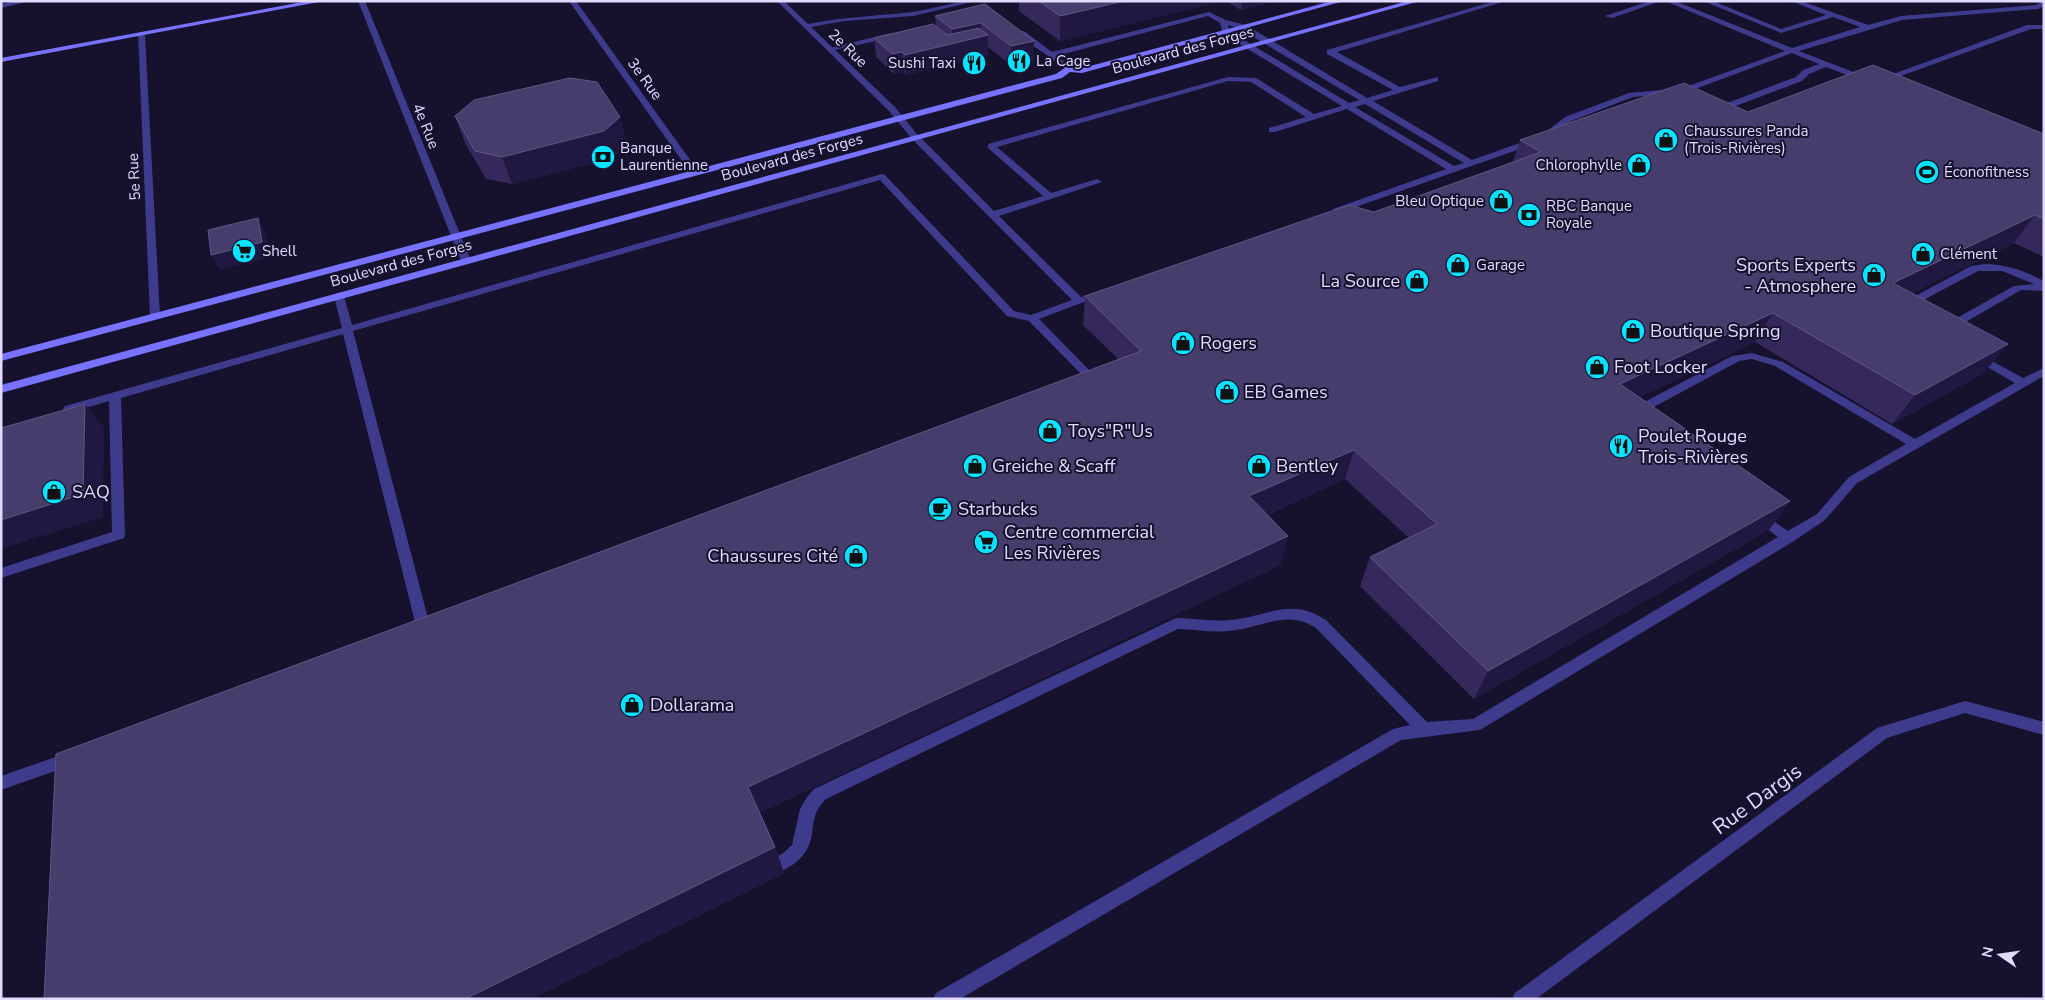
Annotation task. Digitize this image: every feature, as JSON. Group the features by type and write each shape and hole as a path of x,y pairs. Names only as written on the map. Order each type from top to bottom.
{"main road":[{"path":"1,60 321,1"},
{"name":"Boulevard des Forges","path":"1,358 1059,76 1069,69 1079,71 1224,27 1243,27 1340,1"},
{"name":"Boulevard des Forges","path":"1,389 1417,1"}],"street":[{"path":"1,6 27,1"},
{"name":"4e Rue","path":"361,1 466,261"},
{"name":"3e Rue","path":"572,1 695,173"},
{"name":"2e Rue","path":"780,1 900,119 916,138 1079,301"},
{"path":"806,26 844,19 916,14 973,1"},
{"path":"1399,90 1330,52 1503,1"},
{"path":"1623,1 1637,7"},
{"path":"1610,16 1658,1"},
{"path":"1668,1 1882,87"},
{"path":"1706,1 1781,31 1832,15"},
{"path":"1794,1 1866,27"},
{"path":"1323,216 1545,137 1568,119 1641,93 1684,90 1792,51 1866,27 1913,16 2038,8 2044,3"},
{"path":"1050,55 1209,14 1251,47 1454,170"},
{"path":"1873,83 2030,27 2044,26"},
{"path":"1243,27 1472,164"},
{"path":"1013,28 1069,69"},
{"path":"830,49 898,33"},
{"name":"5e Rue","path":"141,35 155,317"},
{"path":"1706,107 1715,111 1800,79 1806,72 1827,64"},
{"path":"1050,197 991,146 1228,79 1253,80 1313,117"},
{"path":"1272,130 1435,79"},
{"path":"1672,90 1688,99"},
{"path":"58,412 882,177 1011,314 1032,318 1114,289"},
{"path":"992,215 1097,182"},
{"path":"1910,317 1907,310 1910,303 1975,268 1990,266 2004,268 2044,286"},
{"path":"1947,340 1950,329 1968,316 2018,288 2044,286"},
{"path":"339,296 418,628 439,620"},
{"path":"1032,318 1088,375 1069,382"},
{"path":"1966,351 2024,383"},
{"path":"1634,426 1633,417 1637,410 1736,358 1752,356 1779,364 1916,445"},
{"path":"942,999 1398,734 1424,729 1475,725 1789,538 1821,517 1846,484 2044,371"},
{"path":"1,573 119,535 115,396"},
{"path":"1745,508 1789,538"},
{"path":"749,878 789,859 798,850 806,810 820,794 1061,677 1176,624 1226,626 1277,615 1307,615 1321,624 1424,729"},
{"name":"Rue Dargis","path":"1521,999 1882,733 1965,707 2044,728"},
{"path":"1,783 84,754"}],"building":[{"path":"1039,1 1124,1 1060,16"},
{"path":"985,4 1034,41 1011,46 981,23 952,29 935,16"},
{"path":"933,24 947,35 979,28 988,35 905,55 902,52 892,54 874,38"},
{"name":"Centre commercial Les Rivières","path":"1873,65 2044,134 2044,219 2035,215 1893,283 2008,344 1915,395 1773,313 1620,384 1790,501 1488,671 1370,557 1437,524 1354,450 1249,496 1288,536 748,787 775,847 465,999 44,999 56,754 1141,351 1085,296 1349,205 1374,212 1541,152 1520,140 1684,83 1748,112"},
{"path":"570,78 597,82 620,117 604,131 502,157 475,151 455,116 474,100"},
{"path":"258,218 262,242 211,255 208,230"},
{"path":"85,404 83,494 1,520 1,428"}],"place":[{"name":"La Cage","path":"1019,61"},
{"name":"Sushi Taxi","path":"974,63"},
{"name":"Chaussures Panda (Trois-Rivières)","path":"1666,140"},
{"name":"Banque Laurentienne","path":"603,157"},
{"name":"Chlorophylle","path":"1639,165"},
{"name":"Éconofitness","path":"1927,172"},
{"name":"Bleu Optique","path":"1501,201"},
{"name":"RBC Banque Royale","path":"1529,215"},
{"name":"Shell","path":"244,251"},
{"name":"Clément","path":"1923,254"},
{"name":"Garage","path":"1458,265"},
{"name":"Sports Experts - Atmosphere","path":"1874,275"},
{"name":"La Source","path":"1417,281"},
{"name":"Boutique Spring","path":"1633,331"},
{"name":"Rogers","path":"1183,343"},
{"name":"Foot Locker","path":"1597,367"},
{"name":"EB Games","path":"1227,392"},
{"name":"Toys\"R\"Us","path":"1050,431"},
{"name":"Poulet Rouge Trois-Rivières","path":"1621,446"},
{"name":"Greiche & Scaff","path":"975,466"},
{"name":"Bentley","path":"1259,466"},
{"name":"SAQ","path":"54,492"},
{"name":"Starbucks","path":"940,509"},
{"name":"Centre commercial Les Rivières","path":"986,542"},
{"name":"Chaussures Cité","path":"856,556"},
{"name":"Dollarama","path":"632,705"}]}
